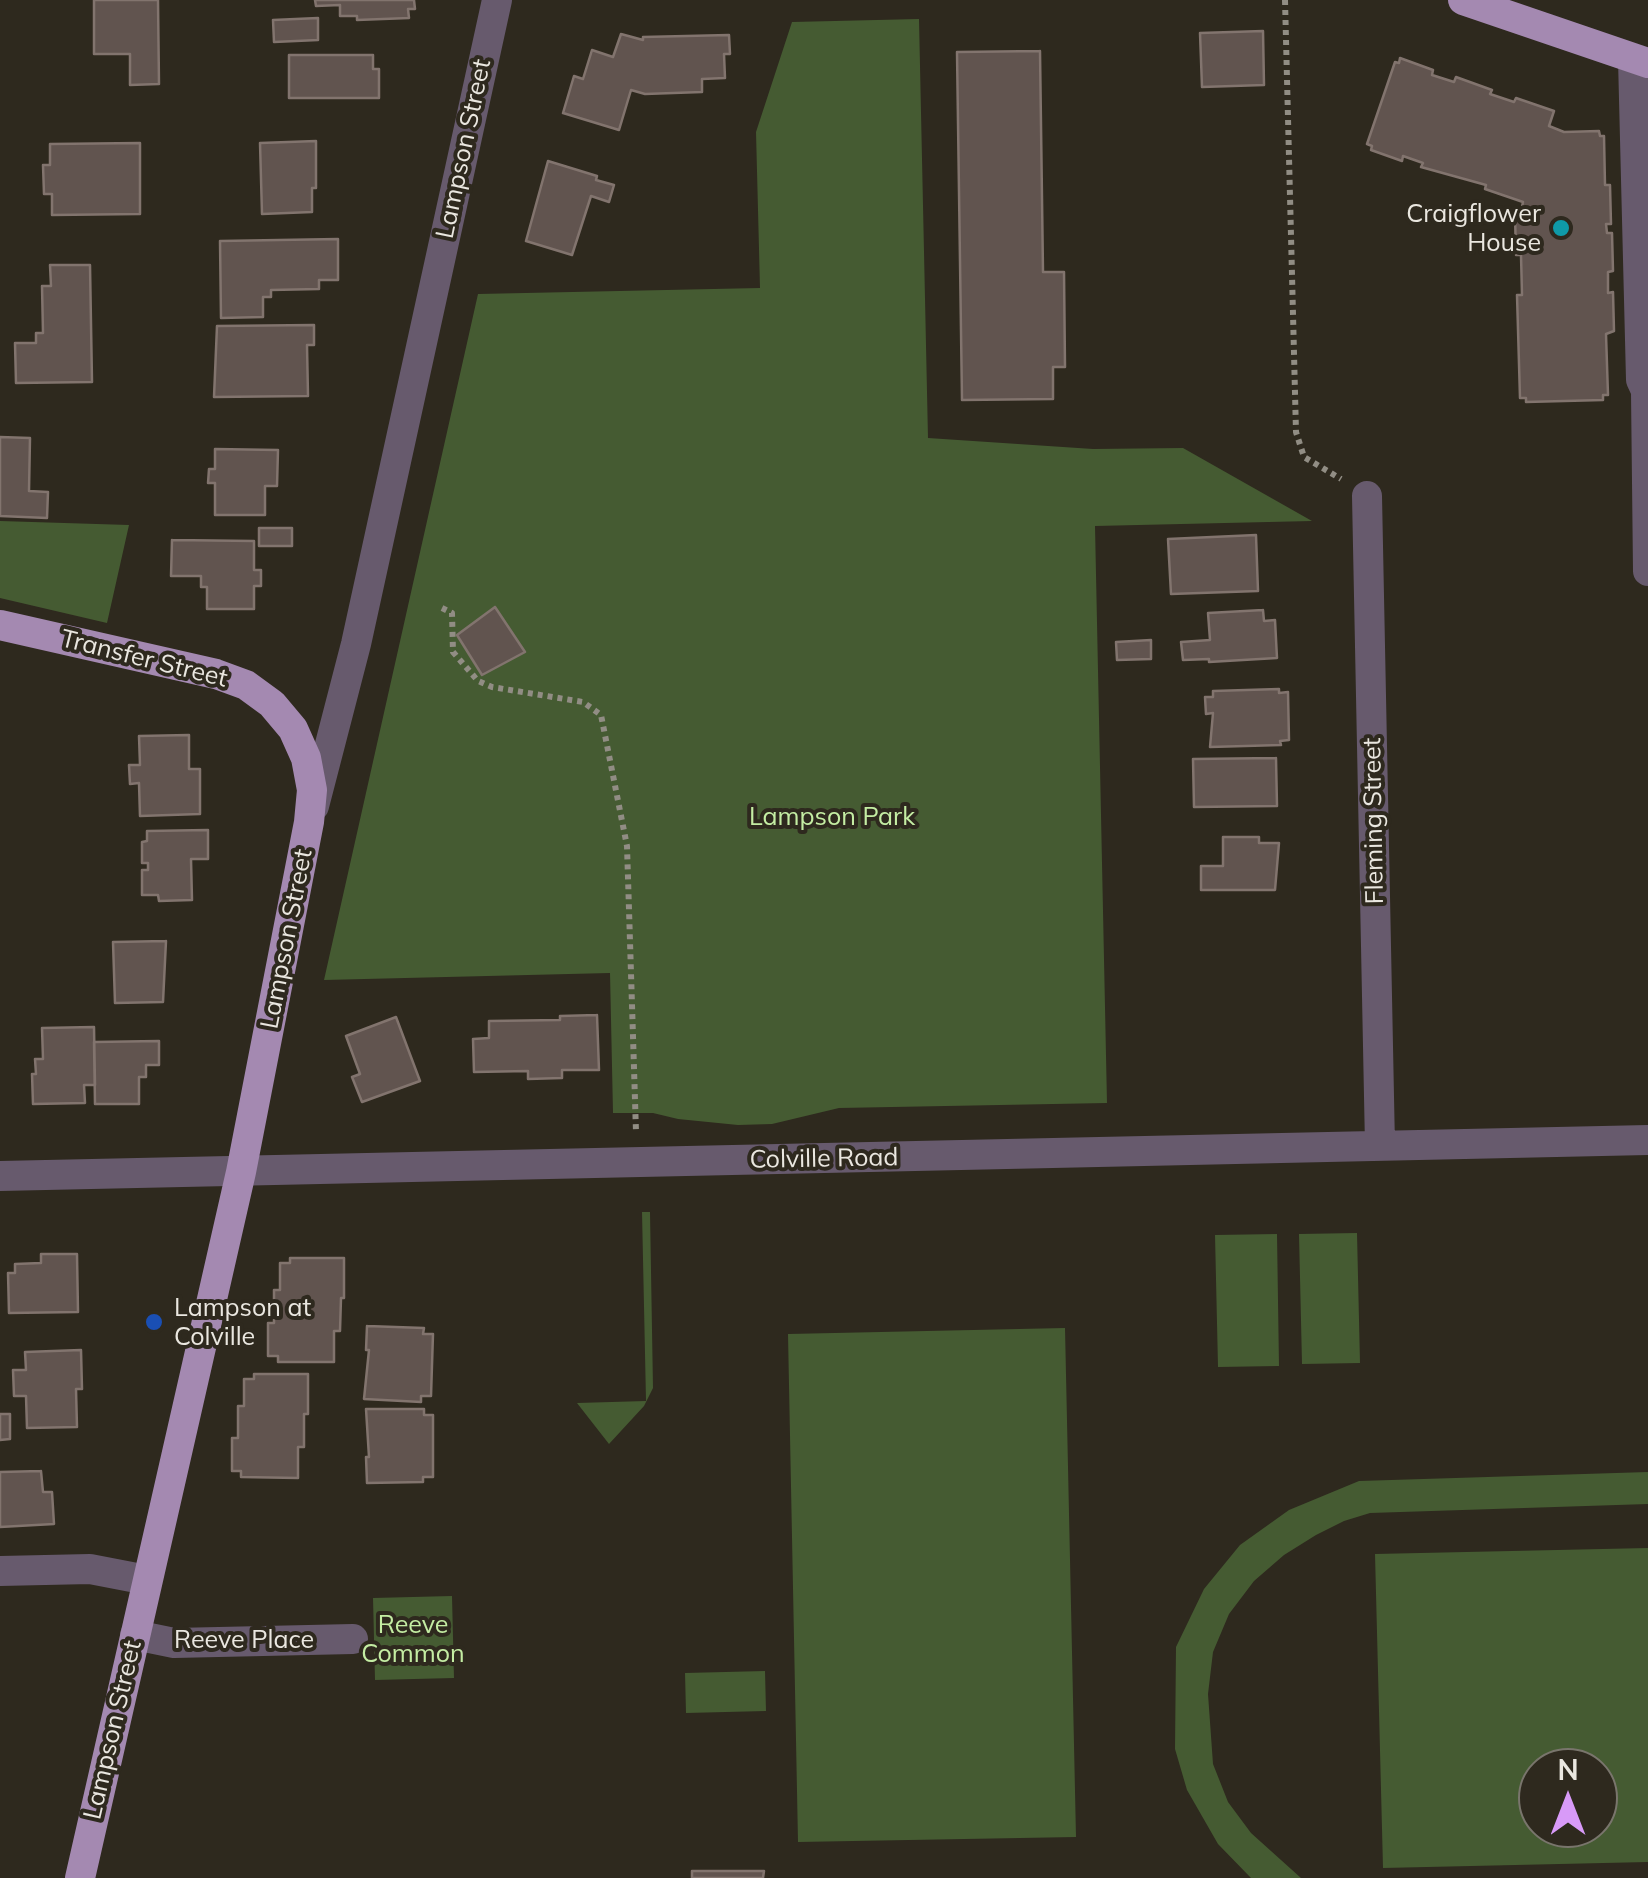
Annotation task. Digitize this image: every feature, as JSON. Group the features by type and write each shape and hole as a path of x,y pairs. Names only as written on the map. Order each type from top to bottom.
{"main road":[{"path":"1462,0 1641,61"},
{"name":"Transfer Street","path":"0,625 216,674 246,685 272,704 293,729 306,758 312,790 309,822"},
{"name":"Lampson Street","path":"80,1878 241,1172 309,822"}],"street":[{"name":"Lampson Street","path":"309,822 352,663 497,0"},
{"path":"1641,61 1641,380 1647,394 1648,571"},
{"name":"Fleming Street","path":"1368,496 1380,1146"},
{"name":"Colville Road","path":"0,1176 1648,1140"},
{"path":"0,1572 90,1570 147,1580"},
{"name":"Reeve Place","path":"135,1635 174,1643 353,1639"}],"path":[{"path":"1286,0 1296,432 1304,456 1368,496"},
{"path":"442,608 452,613 452,652 478,681 492,687 582,702 601,715 605,726 628,846 637,1163"}],"green space":[{"name":"Lampson Park","path":"919,19 928,438 1093,449 1183,448 1312,521 1095,526 1107,1103 839,1108 772,1124 738,1125 653,1113 613,1113 610,973 324,980 478,294 760,288 756,132 792,22"},
{"path":"0,521 129,525 107,623 0,598"},
{"path":"642,1212 650,1212 653,1388 644,1406 609,1444 577,1403 646,1401"},
{"path":"1357,1233 1360,1363 1302,1364 1299,1234"},
{"path":"1277,1234 1279,1366 1218,1367 1215,1235"},
{"path":"1065,1328 1076,1837 798,1842 788,1334"},
{"path":"1648,1472 1648,1504 1370,1513 1344,1521 1284,1555 1254,1581 1229,1614 1213,1652 1208,1694 1213,1764 1228,1802 1251,1833 1301,1878 1251,1878 1218,1844 1187,1790 1175,1749 1176,1647 1204,1589 1240,1545 1289,1510 1359,1481"},
{"path":"1648,1548 1648,1862 1383,1868 1375,1554"},
{"name":"Reeve Common","path":"452,1596 454,1678 375,1680 373,1598"},
{"path":"765,1671 766,1711 686,1713 685,1673"}],"building":[{"path":"94,0 158,0 159,84 130,85 130,54 94,54"},
{"path":"315,0 414,0 415,9 408,9 409,18 357,20 357,16 340,16 340,5 316,6"},
{"path":"318,18 318,40 274,42 273,20"},
{"path":"1263,31 1264,85 1202,87 1200,33"},
{"path":"621,34 643,40 729,35 730,54 724,54 725,78 702,79 702,92 645,94 631,90 619,130 563,113 574,76 583,79 592,50 613,57"},
{"path":"1040,51 1043,272 1064,272 1065,367 1053,367 1053,399 962,400 957,52"},
{"path":"289,55 373,55 373,69 379,69 379,98 289,98"},
{"name":"Craigflower House","path":"1400,58 1433,70 1432,75 1454,82 1456,77 1492,90 1490,94 1554,111 1549,126 1564,132 1599,131 1604,136 1611,224 1606,224 1607,233 1612,233 1613,271 1608,272 1608,293 1613,292 1614,331 1606,334 1608,395 1603,395 1603,400 1526,402 1526,398 1520,398 1517,295 1522,295 1521,255 1516,255 1515,216 1520,216 1523,202 1485,189 1486,185 1421,167 1423,163 1403,156 1402,161 1371,150 1372,146 1367,144 1395,62 1399,63"},
{"path":"316,141 312,212 262,214 260,143"},
{"path":"140,143 140,214 52,215 52,194 44,194 43,165 50,165 50,144"},
{"path":"548,161 614,185 609,202 591,196 572,255 526,241"},
{"path":"338,239 338,280 319,280 319,289 271,290 271,297 263,297 263,317 221,318 220,241"},
{"path":"50,265 90,265 92,382 16,383 15,343 36,343 36,333 43,333 42,286 51,286"},
{"path":"314,325 314,345 307,345 308,396 214,397 217,326"},
{"path":"0,437 30,438 29,491 48,492 47,518 0,516"},
{"path":"215,449 278,450 277,486 265,486 265,515 215,515 215,483 208,483 209,469 215,469"},
{"path":"259,528 292,528 292,546 259,546"},
{"path":"1256,535 1258,591 1171,594 1168,539"},
{"path":"172,540 254,541 254,570 261,570 261,586 254,586 254,609 207,609 207,587 201,587 201,576 171,576"},
{"path":"495,607 525,652 482,675 457,635"},
{"path":"1263,610 1264,621 1275,620 1277,658 1183,660 1181,642 1210,640 1208,613"},
{"path":"1151,640 1151,659 1117,660 1116,642"},
{"path":"1279,689 1279,693 1288,692 1289,740 1280,741 1281,745 1210,747 1213,713 1206,714 1205,697 1213,697 1213,691"},
{"path":"189,735 189,769 200,769 200,814 140,816 139,783 130,784 129,765 140,765 139,736"},
{"path":"1276,758 1277,806 1194,807 1193,759"},
{"path":"208,830 208,859 191,859 192,900 159,901 158,895 142,895 142,870 148,870 148,863 142,863 142,842 147,841 147,831"},
{"path":"1223,837 1259,837 1259,843 1279,843 1275,890 1201,890 1201,866 1223,866"},
{"path":"166,941 163,1002 115,1003 113,942"},
{"path":"597,1015 599,1070 562,1070 562,1078 528,1079 528,1071 474,1072 473,1039 489,1038 489,1021"},
{"path":"396,1017 420,1081 362,1102 352,1077 360,1074 346,1036"},
{"path":"94,1027 95,1085 84,1085 85,1103 33,1104 35,1059 43,1059 42,1028"},
{"path":"159,1041 159,1065 146,1065 146,1077 139,1077 139,1104 95,1104 94,1042"},
{"path":"41,1254 77,1254 78,1312 9,1313 8,1273 15,1273 15,1264 41,1263"},
{"path":"290,1258 344,1258 344,1298 340,1331 334,1331 334,1362 278,1362 278,1356 268,1356 268,1323 274,1323 274,1290 280,1290 280,1263 290,1263"},
{"path":"367,1326 424,1328 423,1334 433,1334 431,1396 421,1396 421,1402 364,1399"},
{"path":"81,1350 82,1389 76,1389 77,1427 27,1428 26,1396 14,1396 13,1370 26,1370 25,1352"},
{"path":"254,1374 308,1374 308,1414 304,1414 304,1447 298,1447 298,1478 241,1477 241,1471 232,1471 232,1438 238,1438 238,1406 244,1406 244,1379 254,1379"},
{"path":"366,1409 424,1409 424,1415 433,1415 433,1477 423,1477 423,1482 367,1483"},
{"path":"0,1414 10,1414 10,1439 0,1440"},
{"path":"41,1471 43,1492 52,1492 54,1524 0,1527 0,1472"},
{"path":"692,1871 764,1871 763,1878 692,1878"}],"place":[{"name":"Craigflower House","path":"1561,228"},
{"name":"Lampson at Colville","path":"154,1322"}]}
